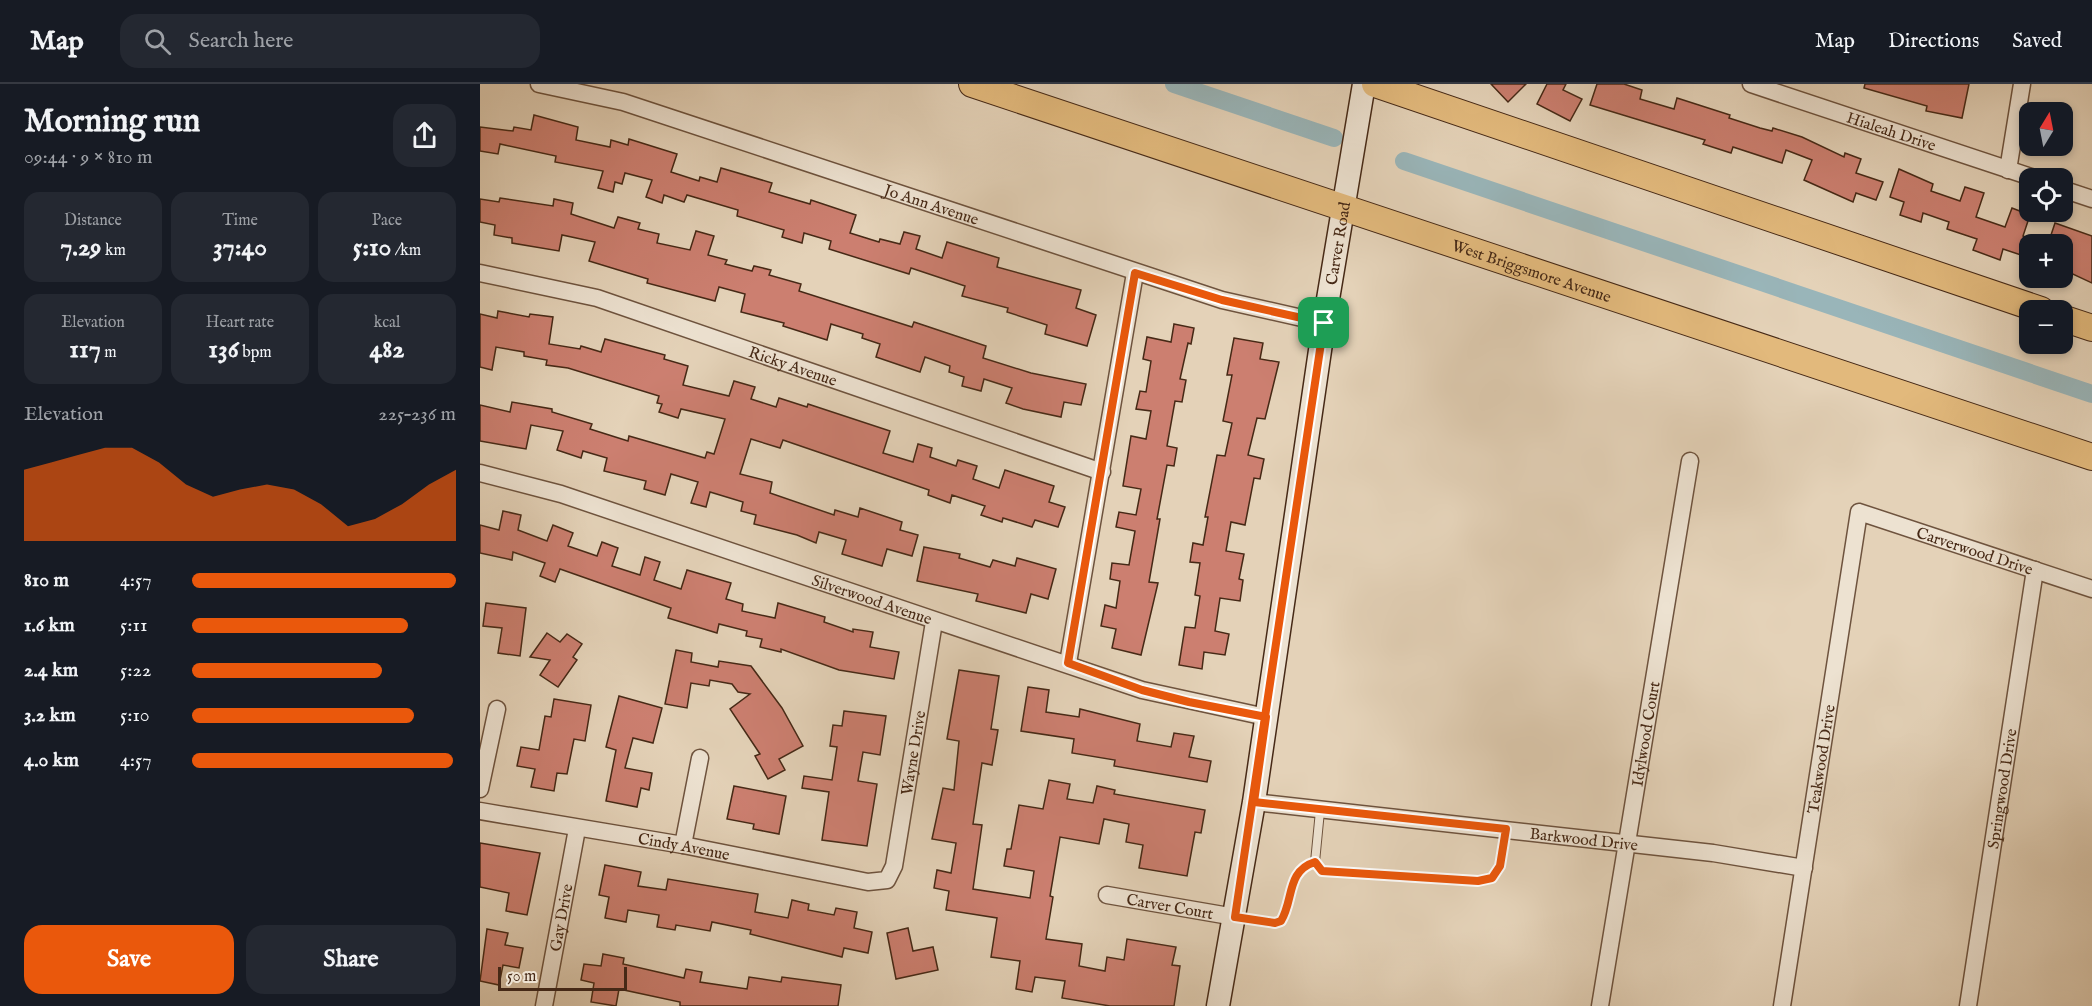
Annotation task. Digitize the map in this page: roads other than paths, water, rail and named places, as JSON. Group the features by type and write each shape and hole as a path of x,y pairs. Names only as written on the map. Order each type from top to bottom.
{"main road":[{"name":"West Briggsmore Avenue","path":"972,84 2092,457"},
{"path":"1375,84 2019,303"},
{"path":"2073,322 2092,328"}],"street":[{"name":"Jo Ann Avenue","path":"540,84 622,102 1222,300 1324,323"},
{"name":"Carver Road","path":"1218,1006 1254,802 1324,323 1364,84"},
{"name":"Hialeah Drive","path":"1751,84 2019,173"},
{"path":"2008,170 2022,84"},
{"path":"2073,193 2092,199"},
{"name":"Ricky Avenue","path":"480,273 597,298 1102,472"},
{"path":"1068,663 1135,273"},
{"name":"Idylwood Court","path":"1600,1006 1690,461"},
{"name":"Silverwood Avenue","path":"480,473 561,494 934,622 1068,663 1142,690 1266,717"},
{"name":"Carverwood Drive","path":"1859,512 2092,589"},
{"name":"Teakwood Drive","path":"1782,1006 1859,512"},
{"name":"Springwood Drive","path":"1968,1006 2035,570"},
{"name":"Wayne Drive","path":"887,880 894,866 934,622"},
{"path":"480,789 497,710"},
{"path":"683,844 700,758"},
{"name":"Barkwood Drive","path":"1254,802 1713,853 1804,868"},
{"name":"Cindy Avenue","path":"480,811 577,829 683,844 868,882 887,880"},
{"name":"Gay Drive","path":"544,1006 577,829"},
{"name":"Carver Court","path":"1107,895 1235,917"}],"lane":[{"path":"1320,810 1315,862 1322,871 1478,881 1492,878 1500,866 1506,829"},
{"path":"1235,917 1275,923 1281,921 1298,873 1305,865 1315,862"}],"waterway":[{"path":"1174,84 1334,138"},
{"path":"1404,161 2092,394"}]}
